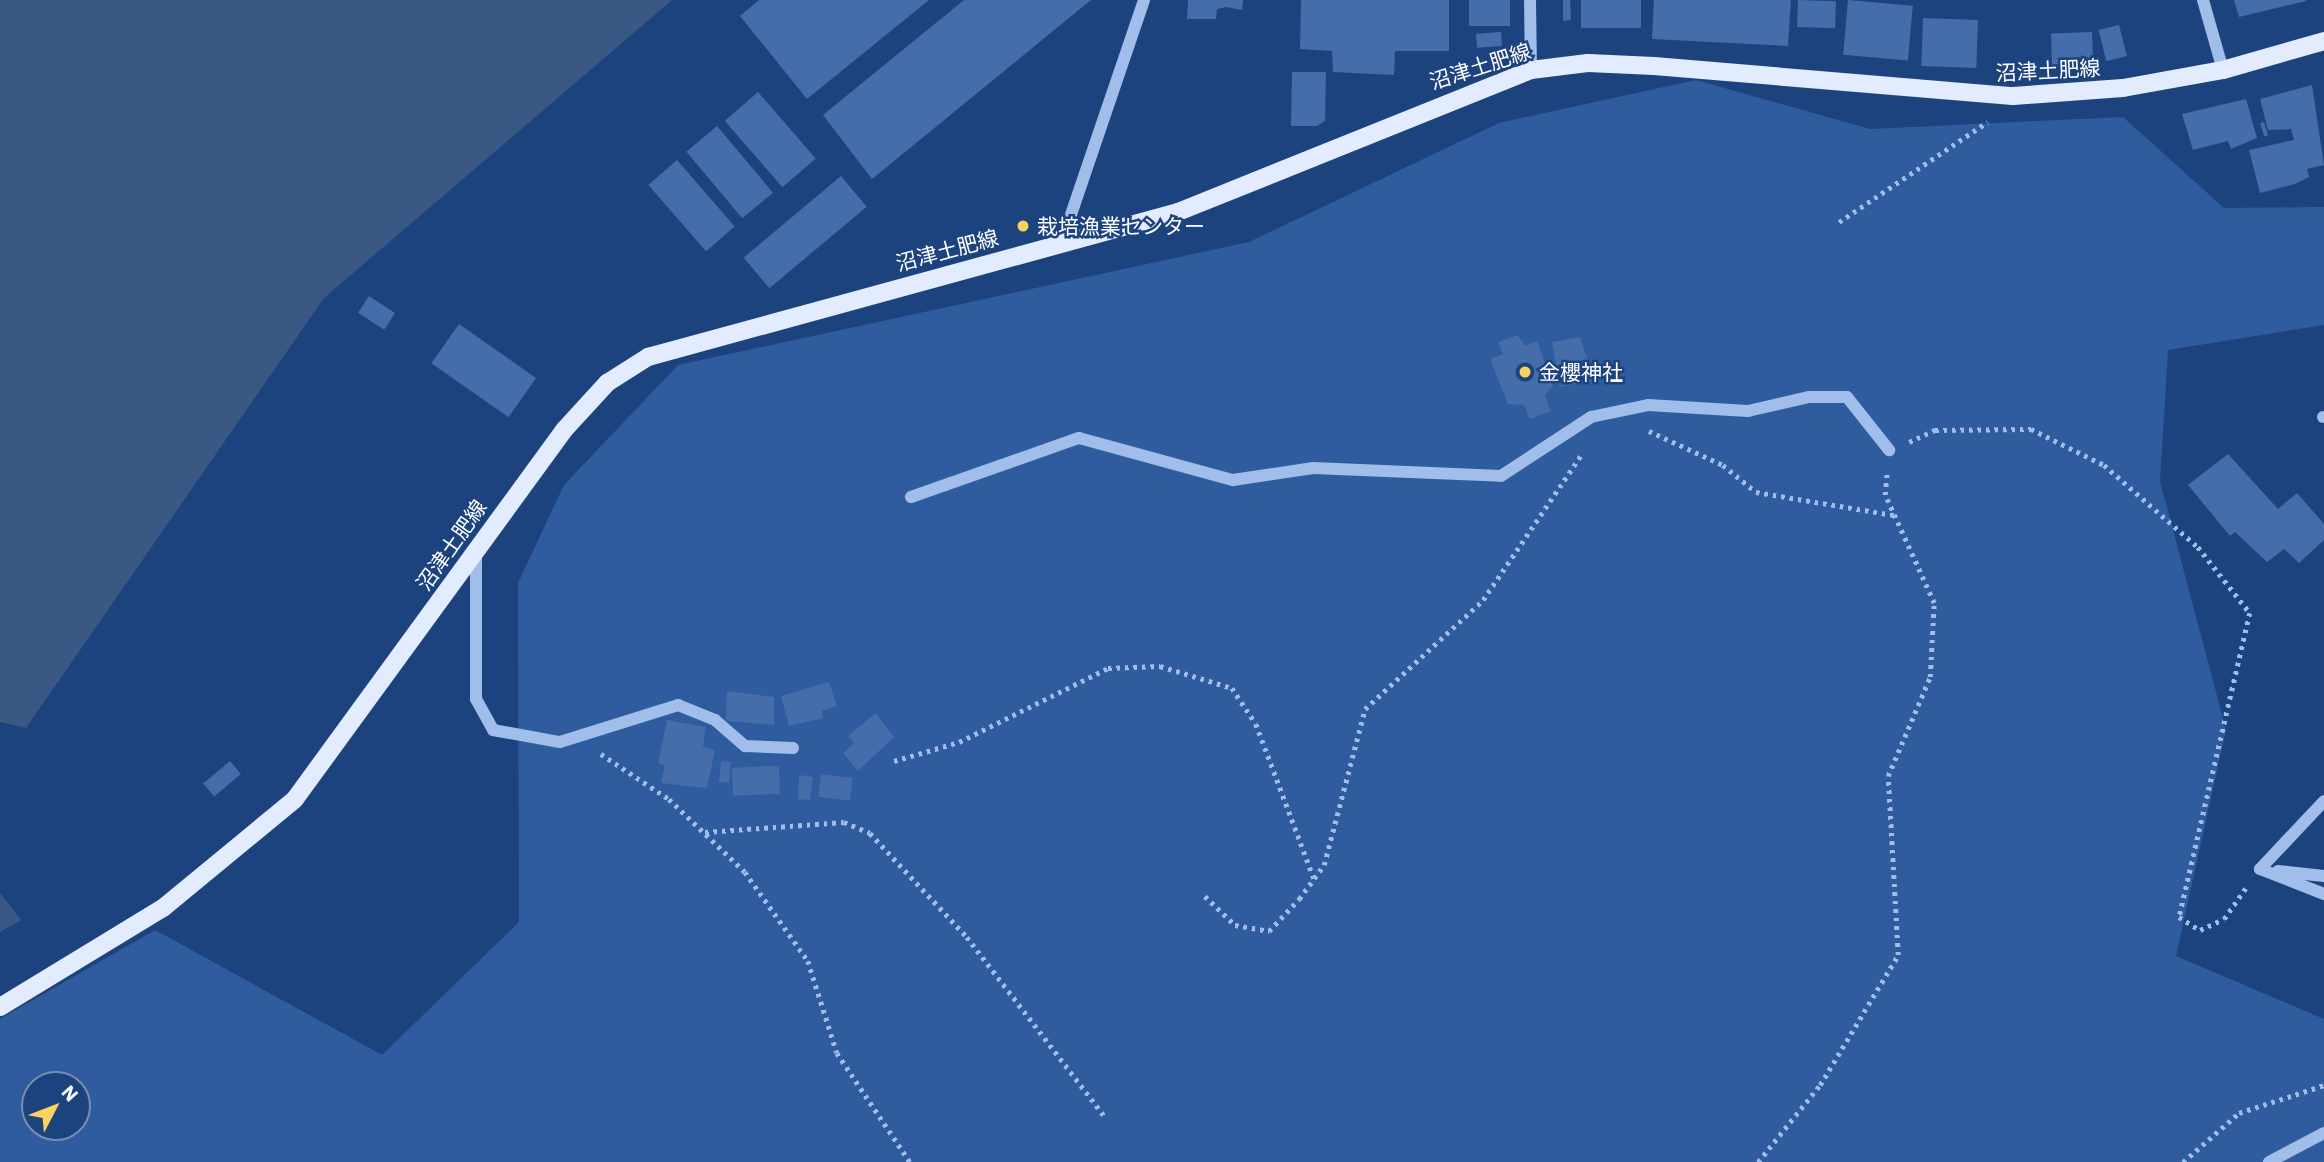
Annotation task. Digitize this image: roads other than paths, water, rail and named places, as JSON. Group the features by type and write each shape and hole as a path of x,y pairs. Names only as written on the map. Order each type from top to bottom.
{"main road":[{"name":"沼津土肥線","path":"0,1007 163,908 295,799 337,749 476,546 564,430 607,383 648,357 1061,244 1246,188 1531,70 1588,63 1654,66 2012,96 2123,88 2223,70 2324,41"}],"street":[{"path":"1061,244 1144,0"},
{"path":"1530,0 1531,70"},
{"path":"2203,0 2223,70"},
{"path":"911,497 1079,438 1233,480 1313,468 1502,476 1591,417 1648,405 1748,411 1809,397 1847,397 1889,450"},
{"path":"476,546 473,643 483,721 526,738 578,739 678,705 715,720 746,746 793,748"},
{"path":"2260,869 2324,801"},
{"path":"2260,869 2324,876"},
{"path":"2260,869 2324,894"},
{"path":"2269,1162 2324,1133"}],"place":[{"name":"栽培漁業センター","path":"1023,226"},
{"name":"金櫻神社","path":"1525,372"}]}
